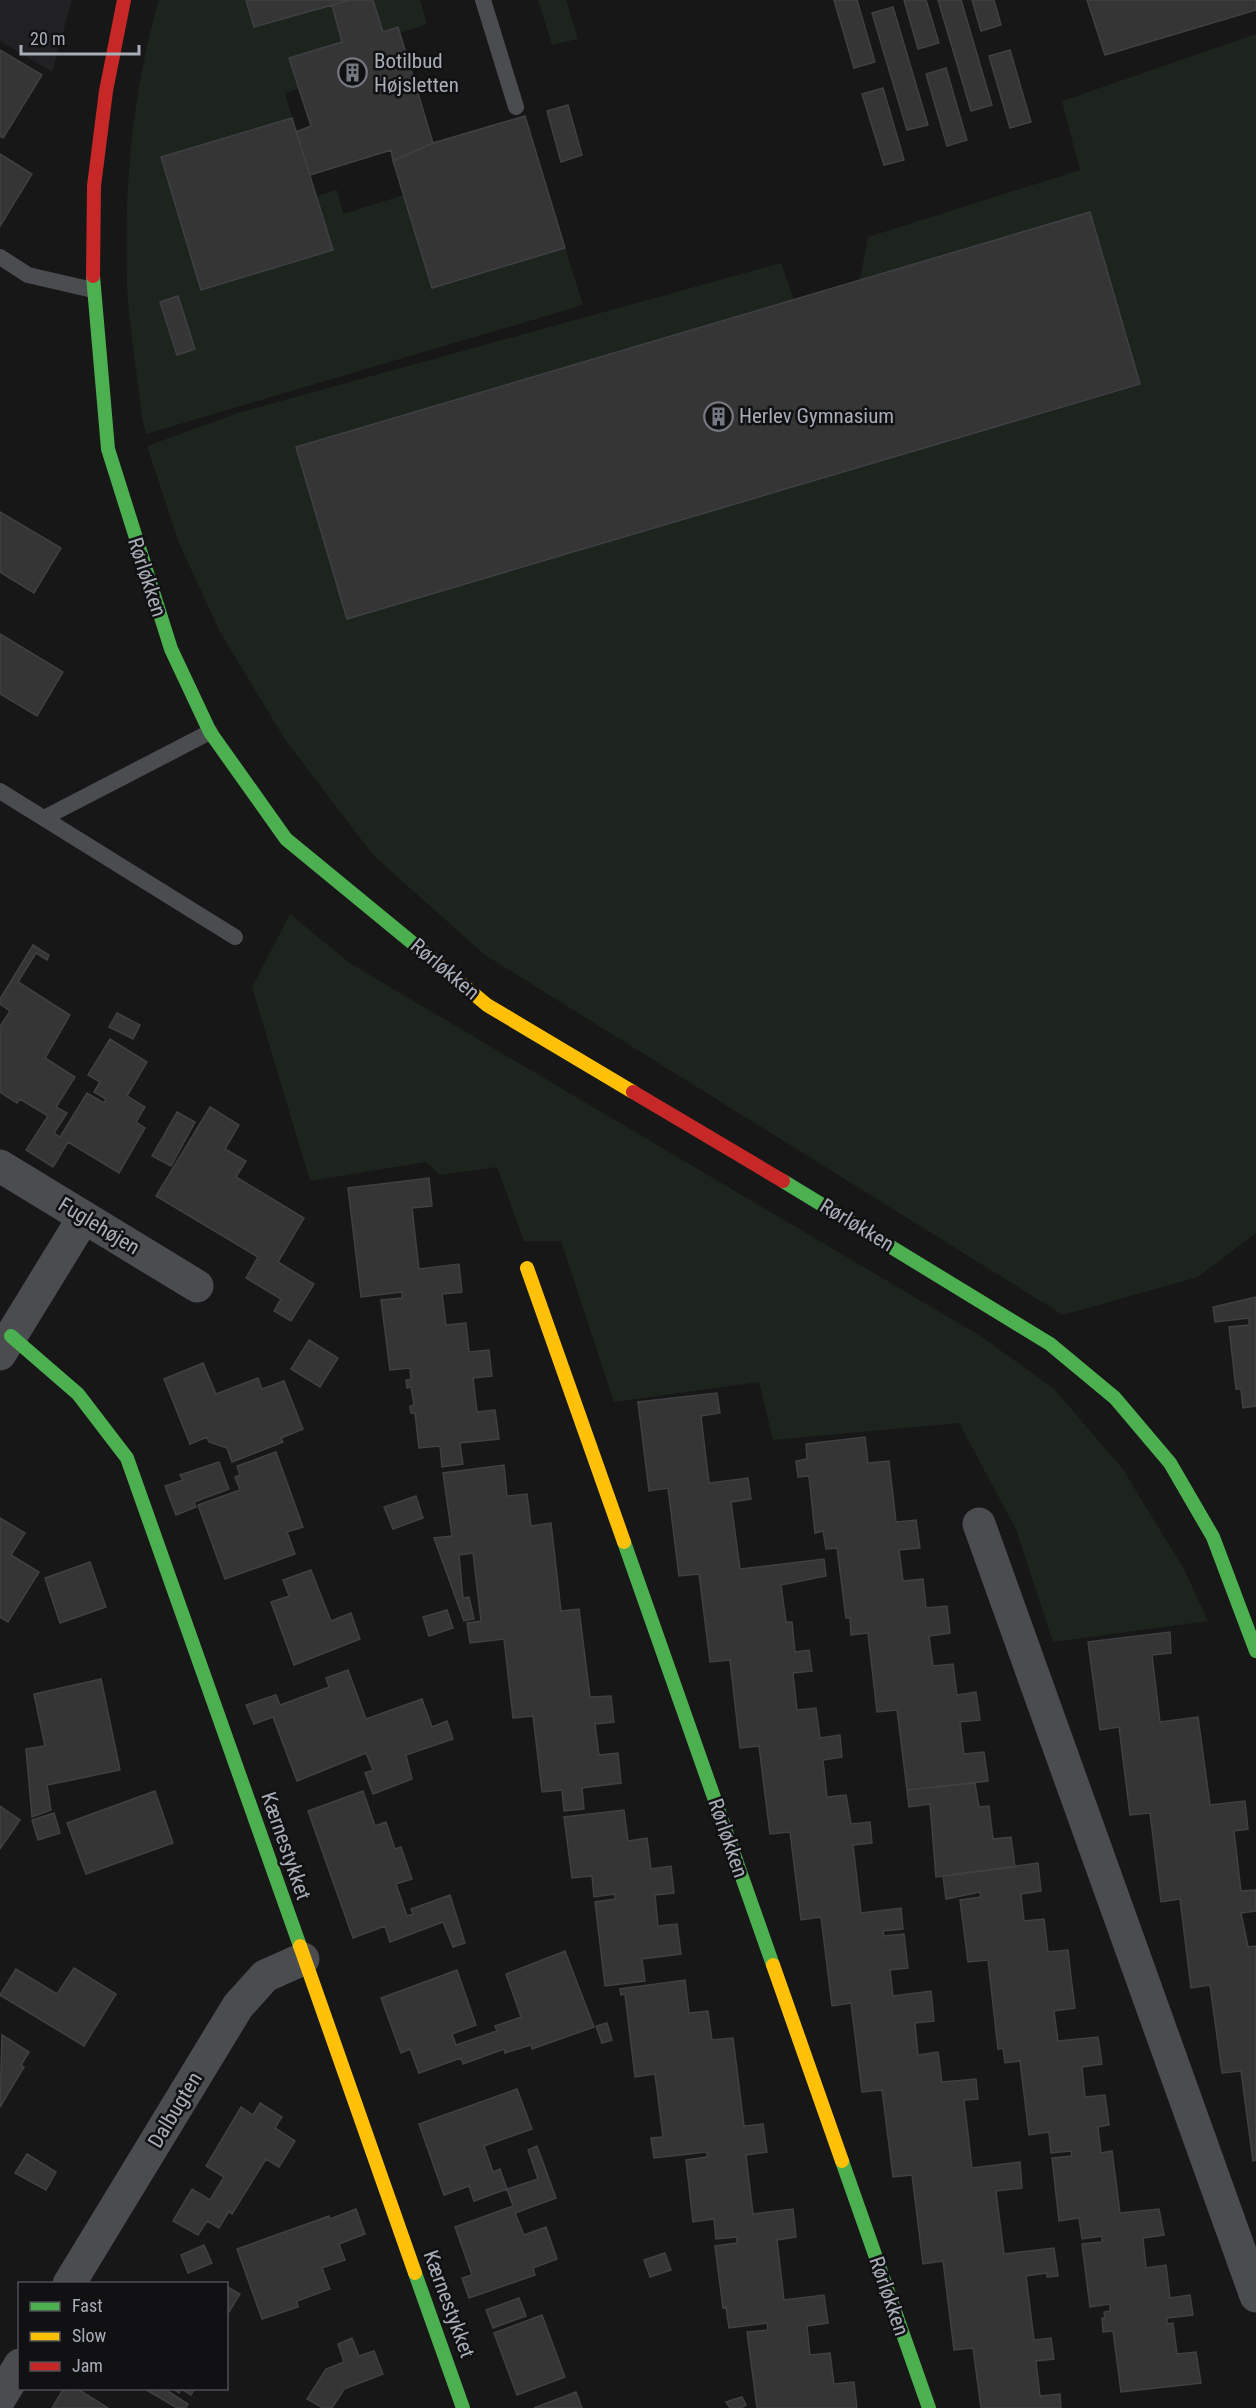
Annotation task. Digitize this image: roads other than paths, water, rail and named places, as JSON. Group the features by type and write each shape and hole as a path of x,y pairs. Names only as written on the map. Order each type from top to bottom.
{"street":[{"name":"Rørløkken","path":"124,0 106,91 94,186 93,290 108,449 171,649 210,732 286,839 487,1005 907,1255 1031,1332 1050,1344 1115,1398 1170,1463 1213,1537 1256,1651"},
{"name":"Fuglehøjen","path":"0,1166 198,1286"},
{"path":"6,1345 84,1217"},
{"name":"Rørløkken","path":"527,1268 929,2408"},
{"name":"Kærnestykket","path":"6,1345 78,1394 127,1458 463,2408"},
{"path":"979,1524 1256,2296"},
{"name":"Dalbugten","path":"70,2282 238,2006 265,1976 303,1959"},
{"path":"0,2398 18,2369"}],"lane":[{"path":"483,0 516,107"},
{"path":"0,257 28,275 93,290"},
{"path":"44,818 210,732"},
{"path":"0,790 235,937"}],"place":[{"name":"Botilbud Højsletten","path":"353,73"},
{"name":"Herlev Gymnasium","path":"718,416"}]}
